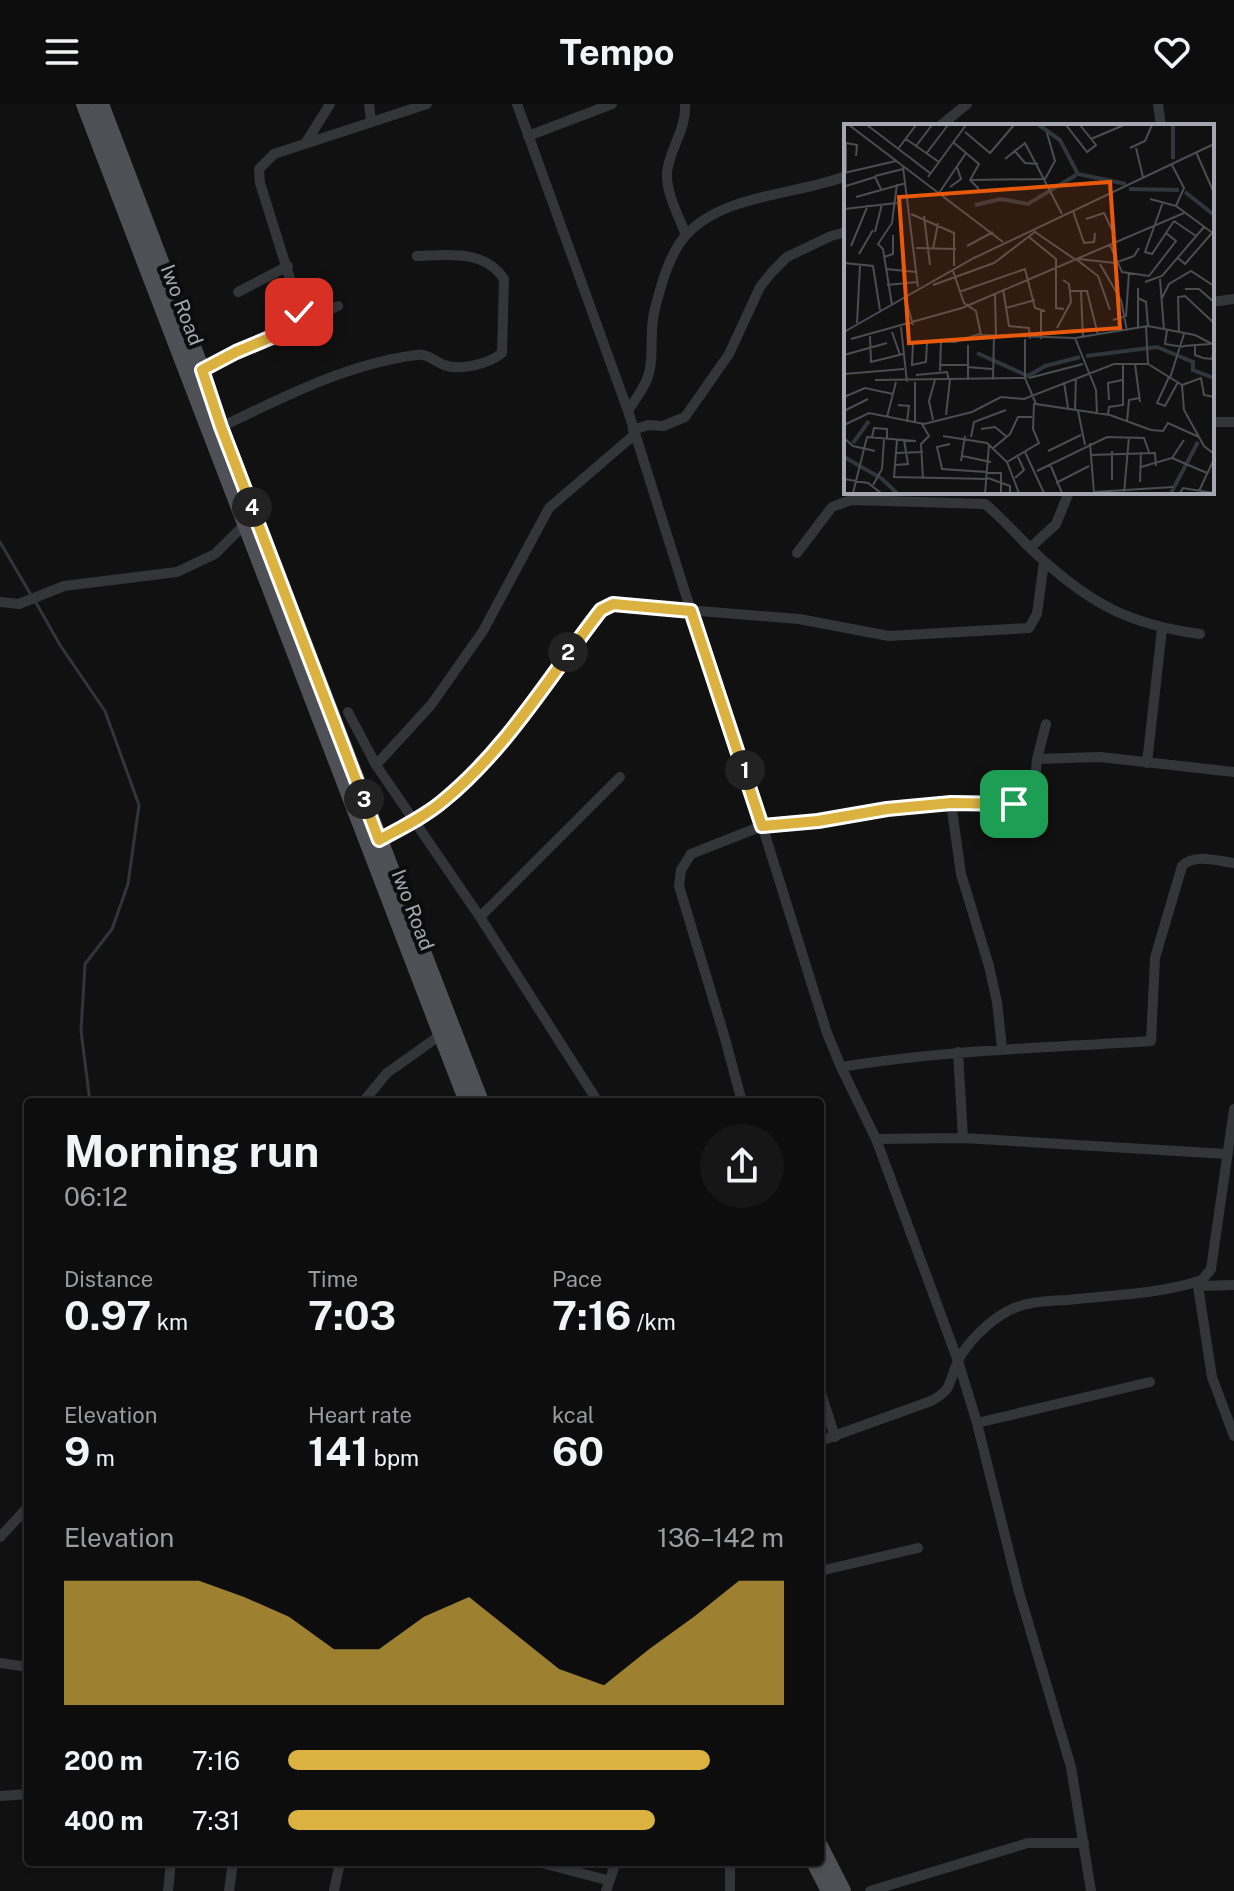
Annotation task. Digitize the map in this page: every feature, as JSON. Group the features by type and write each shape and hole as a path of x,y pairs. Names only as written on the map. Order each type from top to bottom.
{"main road":[{"name":"Iwo Road","path":"84,104 166,298 202,370 221,427 479,1098"},
{"name":"Iwo Road","path":"101,104 244,525 465,1098"},
{"path":"824,1854 843,1891"},
{"path":"816,1866 829,1891"}],"street":[{"path":"305,144 330,104"},
{"path":"369,104 371,121"},
{"path":"298,326 297,301 260,183 259,169 274,154 427,104"},
{"path":"517,104 628,411 827,1033 876,1139 958,1361 977,1423 1019,1592 1071,1767 1091,1891"},
{"path":"528,136 612,104"},
{"path":"685,104 686,121 667,169 668,183 686,235"},
{"path":"942,124 967,104"},
{"path":"1158,104 1161,124"},
{"path":"628,411 647,380 653,317 671,263 686,235 717,213 757,199 844,177"},
{"path":"376,765 431,705 483,631 549,508 633,432 648,425 663,426 685,417 729,354 760,287 772,272 787,257 844,233"},
{"path":"221,427 290,393 376,362 422,354 455,367 491,362 502,353 504,279 498,270 469,255 417,256"},
{"path":"238,292 288,266"},
{"path":"1214,302 1234,299"},
{"path":"202,370 338,306"},
{"path":"1030,548 1056,524 1068,494"},
{"path":"797,553 838,503 896,497 985,504 1044,562 1103,606 1134,621 1162,629 1200,634"},
{"path":"0,602 19,604 64,586 177,572 215,554 244,525"},
{"path":"379,840 443,802 484,761 601,610 613,604 799,619 889,636 1029,628 1037,614 1044,562"},
{"path":"1147,763 1162,629"},
{"path":"348,712 376,765 480,917 595,1098"},
{"path":"741,1098 679,886 681,870 691,854 762,826 818,821 887,809 951,803 1014,804 1025,800 1034,794 1037,759 1046,724"},
{"path":"1037,759 1100,757 1234,772"},
{"path":"480,917 620,777"},
{"path":"951,803 961,874 989,966 1002,1048"},
{"path":"841,1067 906,1056 1151,1041 1155,958 1182,866 1195,858 1234,863"},
{"path":"366,1098 387,1073 439,1036"},
{"path":"958,1052 963,1138"},
{"path":"1234,1109 1226,1154 1229,1172 1211,1269 1200,1283 1212,1377 1234,1436"},
{"path":"876,1139 963,1138 1226,1154"},
{"path":"824,1440 944,1394 951,1385 958,1361 976,1337 1011,1309 1031,1303 1200,1283 1234,1285"},
{"path":"977,1423 1150,1382"},
{"path":"824,1403 835,1437"},
{"path":"0,1537 24,1511"},
{"path":"824,1570 918,1548"},
{"path":"0,1663 24,1666"},
{"path":"0,1796 24,1794"},
{"path":"870,1891 1028,1843 1084,1843"},
{"path":"168,1891 171,1866"},
{"path":"229,1891 232,1866"},
{"path":"334,1891 339,1866"},
{"path":"549,1866 606,1886 614,1866"},
{"path":"730,1866 730,1891"}],"waterway":[{"path":"0,542 31,595"},
{"path":"35,601 60,645 105,711 139,805 128,884 112,929 85,964 81,1031 89,1098"}],"route":[{"path":"299,312 298,326 202,370 379,840 443,802 484,761 601,610 613,604 691,611 762,826 951,803 1014,804"}]}
